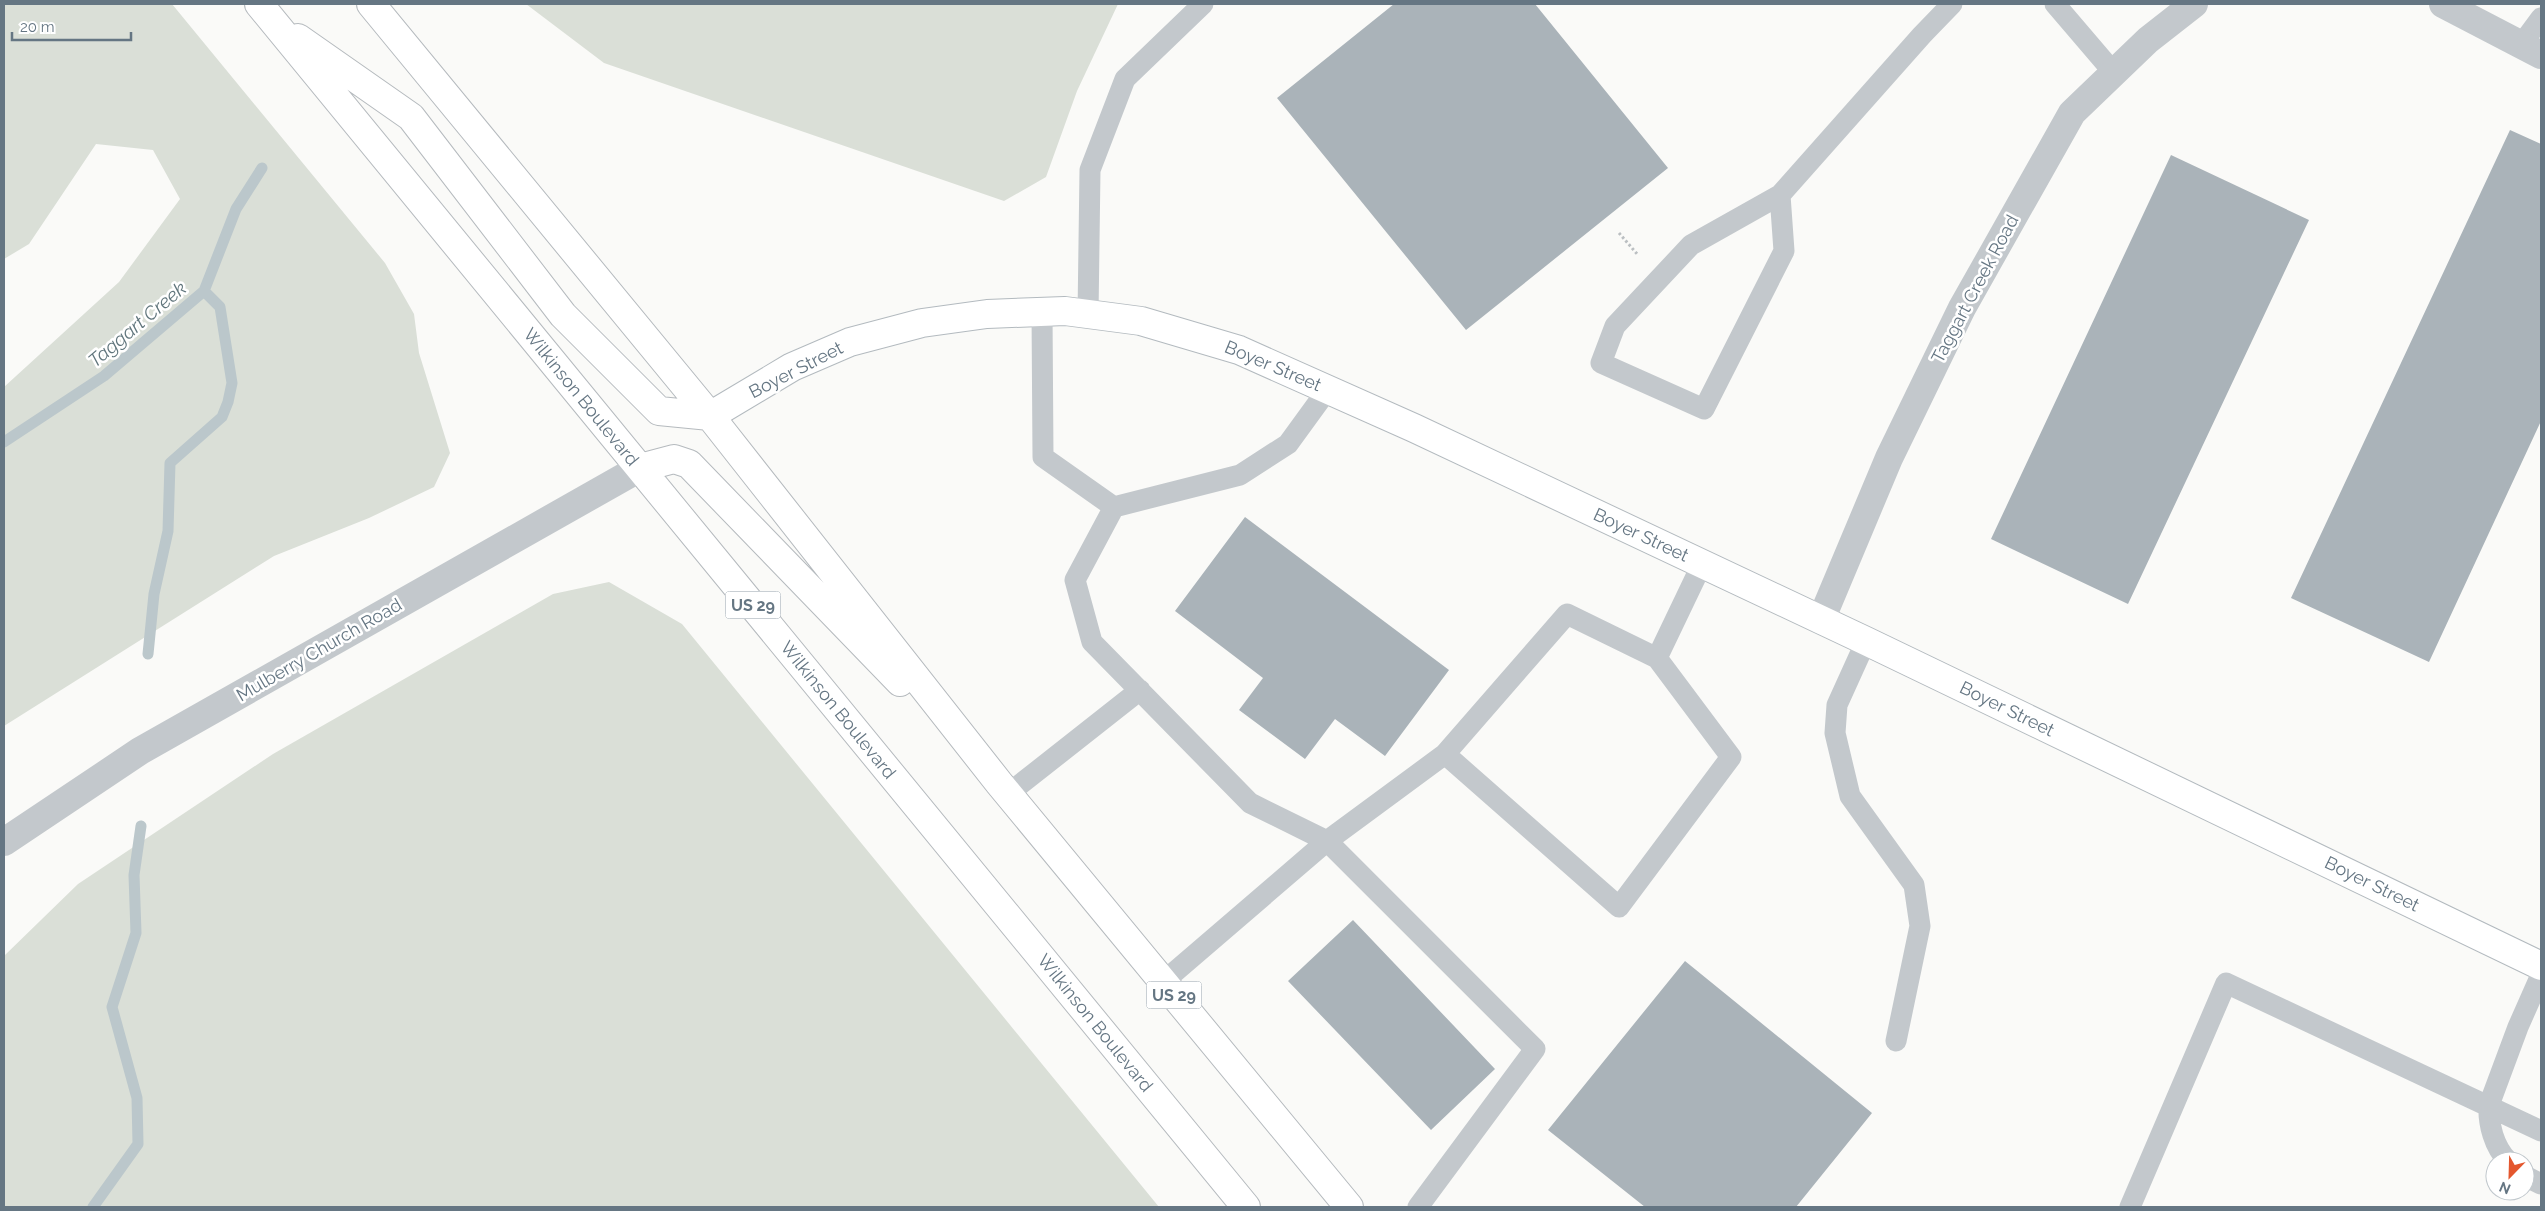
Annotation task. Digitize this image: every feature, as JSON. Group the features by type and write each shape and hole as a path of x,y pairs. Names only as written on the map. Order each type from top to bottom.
{"main road":[{"name":"US 29","path":"371,4 710,416 1003,789 1349,1207"},
{"path":"264,11 412,116 563,315 659,411 710,416"},
{"name":"Wilkinson Boulevard","path":"264,11 1246,1207"},
{"name":"Boyer Street","path":"710,416 792,367 850,342 922,323 987,314 1065,311 1141,321 1239,350 1414,428 1866,641 2541,966"},
{"path":"640,468 674,459 689,464 1003,789"}],"street":[{"name":"Taggart Creek Road","path":"1821,620 1889,458 1962,308 2072,113 2148,40 2194,4"},
{"path":"2444,4 2531,50"},
{"name":"Mulberry Church Road","path":"4,842 140,752 640,468"}],"lane":[{"path":"1088,315 1090,170 1125,79 1203,4"},
{"path":"1780,195 1784,251 1704,409 1601,364 1615,326 1691,245 1780,195 1922,35 1952,4"},
{"path":"2055,4 2114,73"},
{"path":"2531,50 2541,18"},
{"path":"1042,312 1043,457 1114,507"},
{"path":"1328,389 1288,444 1240,475 1114,507 1075,580 1092,642 1250,803 1327,841 1535,1049 1418,1207"},
{"path":"1657,658 1702,564"},
{"path":"1163,982 1327,841 1445,754 1568,614 1657,658 1731,756 1619,907 1445,754"},
{"path":"1866,641 1837,705 1835,733 1850,796 1914,885 1920,926 1896,1041"},
{"path":"1003,789 1140,690"},
{"path":"2502,1151 2495,1141 2488,1118 2489,1105 2518,1027 2541,975"},
{"path":"2130,1207 2226,983 2541,1131"}],"shaded area":[{"path":"4,4 172,4 385,263 414,314 419,353 450,453 434,487 369,518 274,556 4,726 4,387 119,282 180,199 153,150 96,144 29,244 4,259"},
{"path":"526,4 1118,4 1077,91 1046,177 1004,201 604,63"},
{"path":"609,582 682,624 1159,1207 4,1207 4,956 78,884 273,754 553,594"}],"building":[{"path":"1394,4 1535,4 1668,168 1466,330 1277,98"},
{"path":"2510,130 2541,144 2541,421 2429,662 2291,598"},
{"path":"2171,155 2309,220 2128,604 1991,539"},
{"path":"1245,517 1449,670 1385,756 1335,719 1305,759 1239,710 1263,678 1175,611"},
{"path":"1353,920 1495,1069 1431,1130 1288,981"},
{"path":"1685,961 1872,1113 1796,1207 1645,1207 1548,1130"}],"waterway":[{"name":"Taggart Creek","path":"4,442 104,376 204,291 236,209 262,168"},
{"path":"148,654 154,594 168,531 170,463 222,417 228,402 232,383 220,307 204,291"},
{"path":"93,1207 138,1144 137,1098 112,1007 136,933 134,875 141,826"}]}
